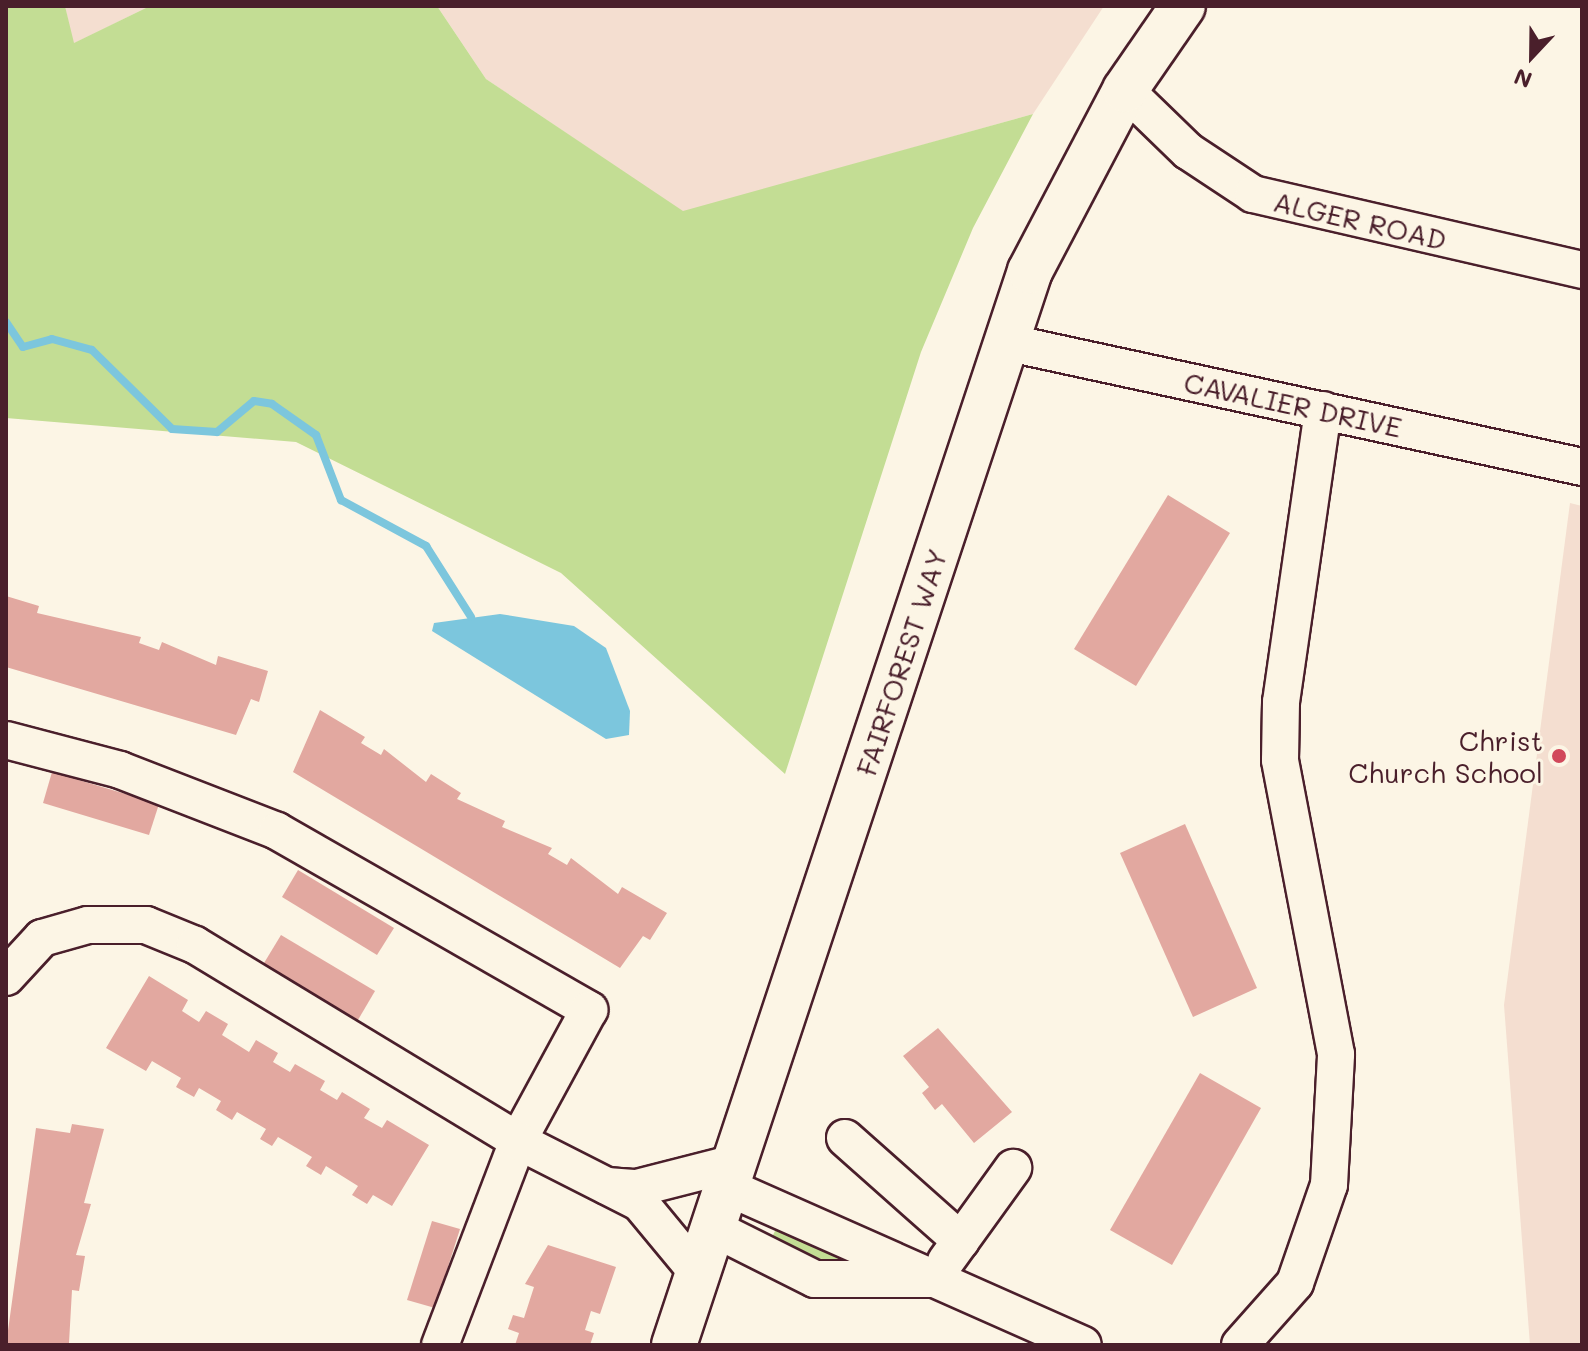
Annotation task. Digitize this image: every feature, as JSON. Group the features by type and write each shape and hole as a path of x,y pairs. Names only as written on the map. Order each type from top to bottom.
{"main road":[{"name":"FAIRFOREST WAY","path":"674,1345 1030,271 1125,90 1183,6"}],"street":[{"name":"ALGER ROAD","path":"1125,90 1188,151 1253,194 1582,270"},
{"name":"CAVALIER DRIVE","path":"1005,342 1582,467"},
{"path":"1240,1345 1295,1283 1329,1185 1336,1054 1280,760 1281,702 1323,410"},
{"path":"6,740 120,770 277,831 589,1010 518,1141 440,1345"},
{"path":"6,977 42,938 88,925 146,925 195,945 518,1141 640,1203 698,1273"},
{"path":"845,1138 961,1241"},
{"path":"934,1279 1013,1168"},
{"path":"606,1186 637,1188 731,1175 934,1279 1083,1345"},
{"path":"713,1228 815,1279 934,1279"}],"shaded area":[{"path":"65,6 150,6 73,44"},
{"path":"437,6 1104,6 1033,114 683,212 486,79"},
{"name":"Christ Church School","path":"1570,503 1582,506 1582,1345 1530,1345 1504,1005"}],"green space":[{"path":"6,6 65,6 74,43 150,6 437,6 486,79 683,211 1033,114 973,228 921,352 785,774 561,573 296,442 6,418"},
{"path":"777,1227 842,1254 839,1265 770,1241"}],"water":[{"path":"500,614 574,626 606,648 630,711 629,735 606,739 432,631 434,623"}],"building":[{"path":"1168,495 1230,533 1136,686 1074,649"},
{"path":"6,596 39,606 37,613 141,637 139,643 159,650 162,642 216,665 218,656 268,671 259,702 251,699 236,735 6,667"},
{"path":"320,710 365,737 361,743 381,755 384,749 426,782 431,774 461,793 457,799 505,821 502,827 552,848 548,854 567,865 571,858 618,894 622,887 667,913 650,940 643,936 620,968 293,772"},
{"path":"52,772 159,804 149,835 43,803"},
{"path":"1185,824 1257,988 1193,1017 1120,853"},
{"path":"298,870 394,928 377,955 282,897"},
{"path":"281,935 375,991 355,1025 261,968"},
{"path":"149,976 188,1000 182,1011 199,1022 206,1011 228,1024 222,1035 249,1052 256,1040 278,1053 273,1062 290,1072 295,1064 325,1081 320,1090 337,1100 342,1092 370,1109 364,1118 382,1128 387,1120 429,1145 392,1206 373,1195 367,1204 352,1195 358,1186 326,1166 321,1175 306,1166 312,1157 278,1137 272,1146 260,1139 266,1129 237,1112 232,1120 216,1110 221,1101 199,1088 194,1097 176,1087 181,1078 152,1061 146,1071 106,1048"},
{"path":"938,1028 1012,1112 974,1143 942,1104 935,1110 922,1093 929,1087 903,1056"},
{"path":"1200,1073 1261,1108 1172,1265 1110,1230"},
{"path":"72,1124 104,1129 84,1203 91,1204 76,1255 85,1256 79,1291 72,1290 69,1343 6,1345 36,1128 70,1133"},
{"path":"432,1221 460,1229 435,1308 407,1300"},
{"path":"548,1245 616,1267 600,1314 591,1311 585,1330 594,1333 590,1345 515,1345 519,1333 508,1329 513,1315 524,1318 534,1287 525,1284"}],"waterway":[{"path":"6,322 23,347 52,339 92,350 172,429 217,432 254,401 272,404 316,435 341,500 426,546 471,617"}],"place":[{"name":"Christ Church School","path":"1559,756"}]}
